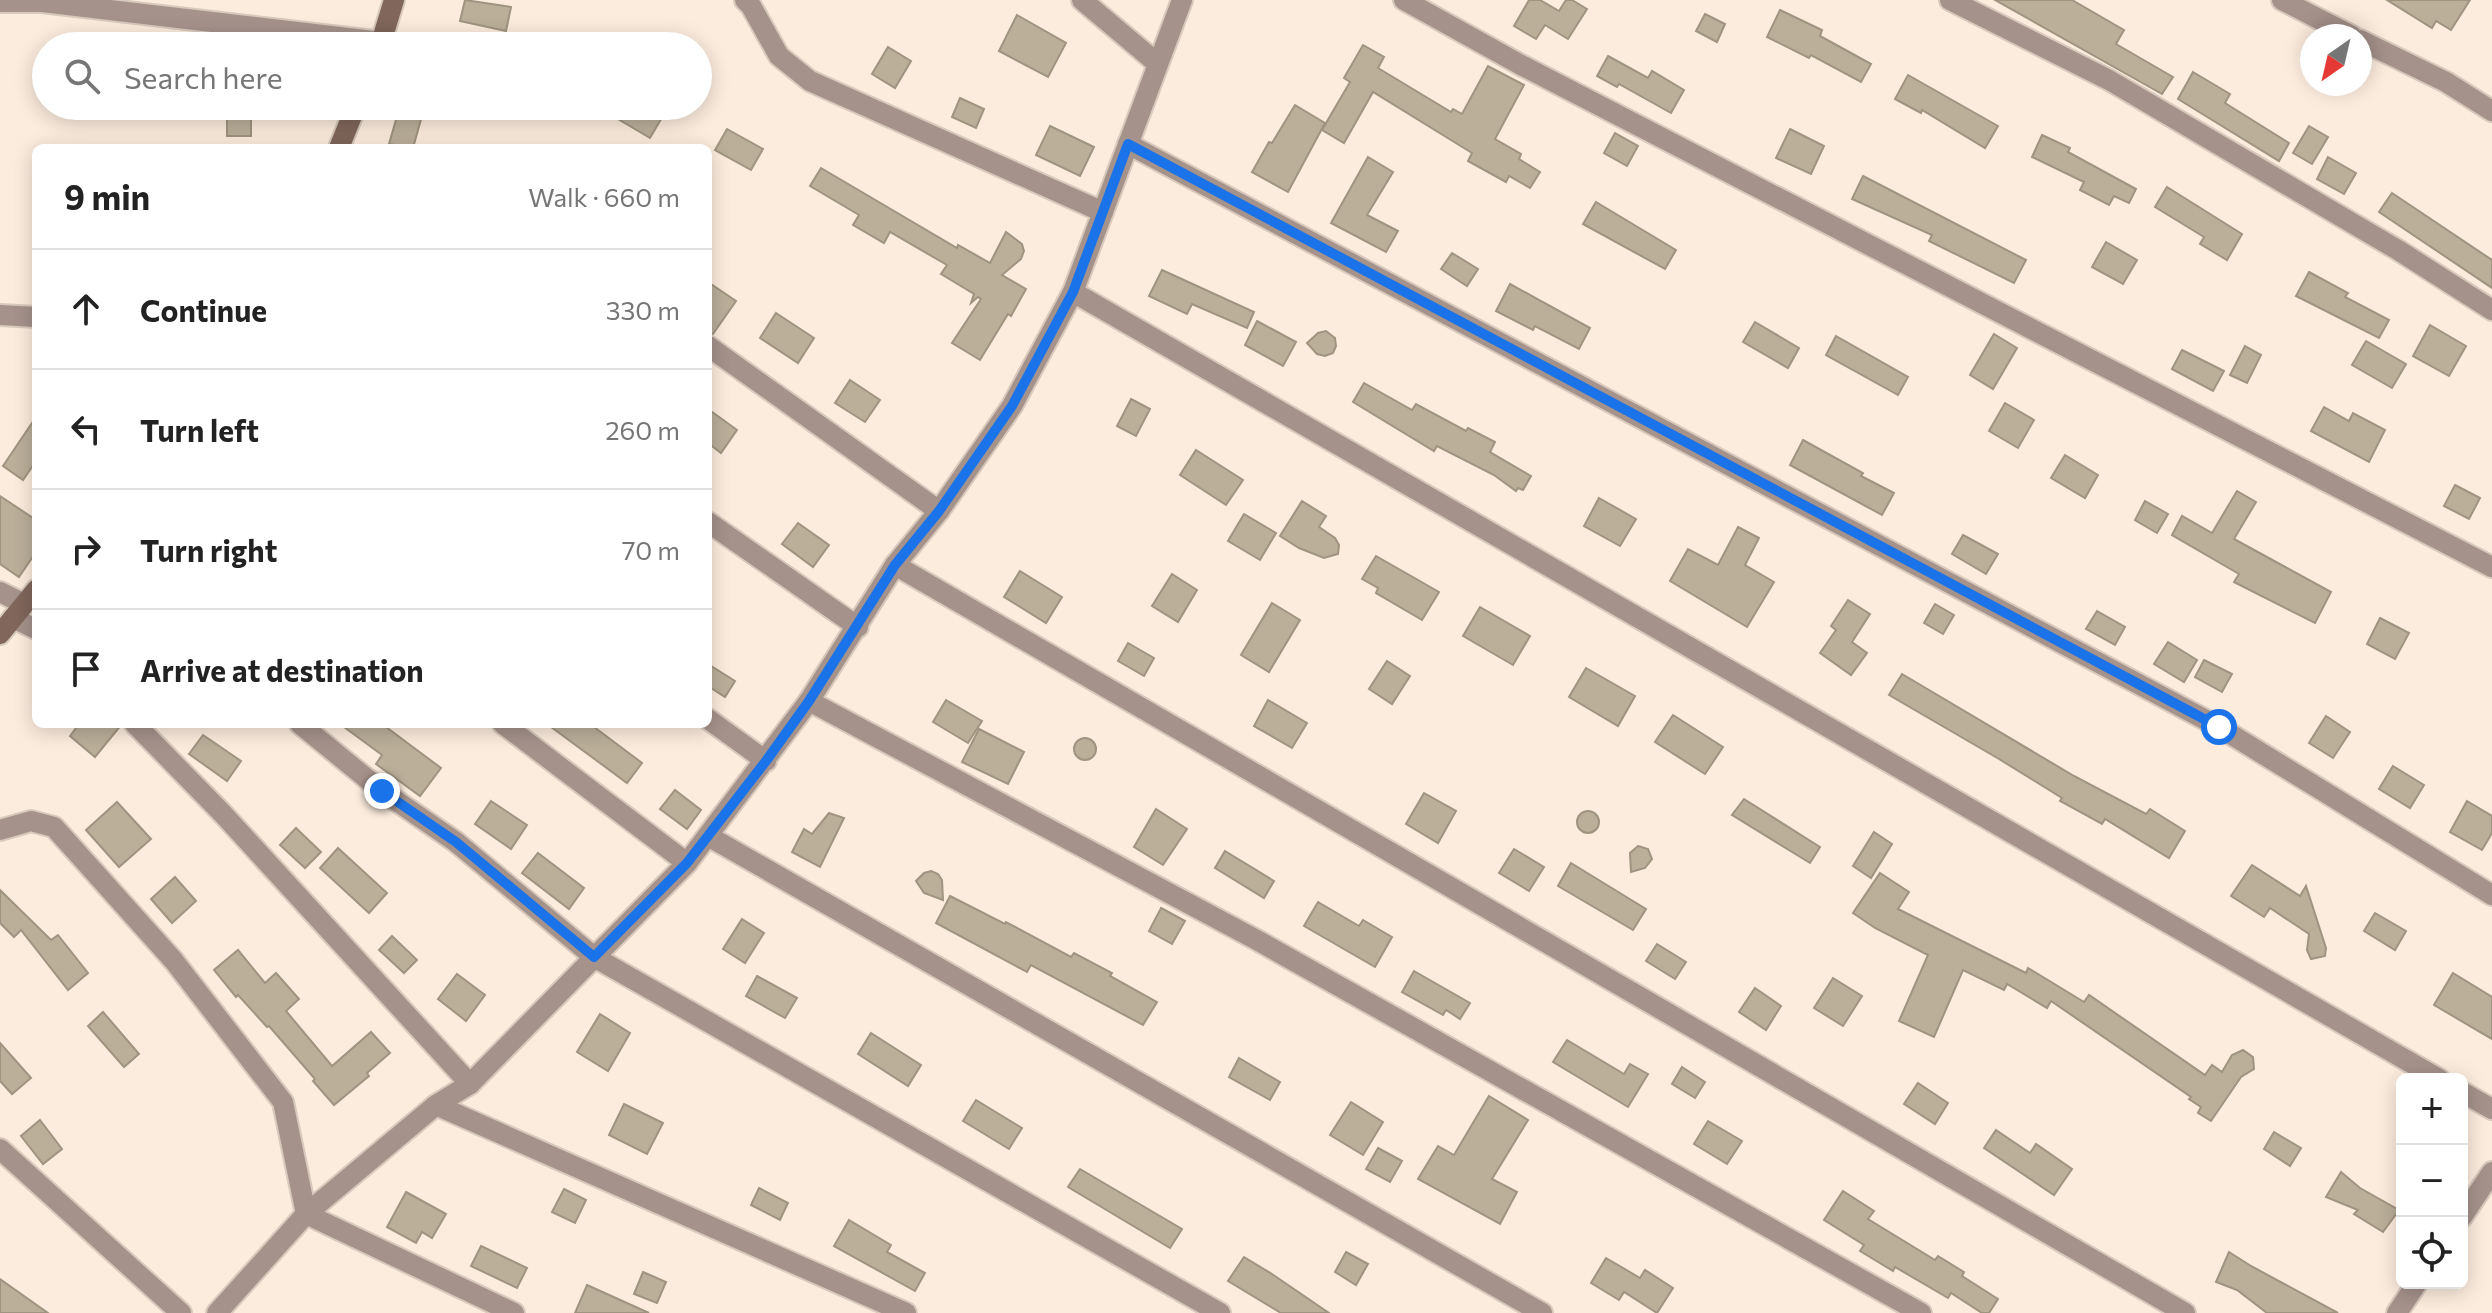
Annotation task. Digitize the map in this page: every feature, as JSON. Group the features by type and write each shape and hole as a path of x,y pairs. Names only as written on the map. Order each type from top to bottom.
{"street":[{"path":"385,32 394,0"},
{"path":"745,0 779,56 810,81 1103,212"},
{"path":"1082,0 1158,64"},
{"path":"217,1313 306,1214 436,1105 470,1084 687,863 766,761 858,627 895,565 939,511 1012,406 1073,292 1182,0"},
{"path":"1404,0 1521,65 2492,567"},
{"path":"1950,0 2109,80 2398,250 2492,310"},
{"path":"2282,0 2329,24"},
{"path":"0,2 42,2 284,32"},
{"path":"2372,46 2446,82 2492,111"},
{"path":"344,144 352,120"},
{"path":"1128,144 2219,727 2492,895"},
{"path":"1073,292 2429,1073"},
{"path":"0,315 32,317"},
{"path":"712,349 939,511"},
{"path":"712,525 858,627"},
{"path":"895,565 2185,1313"},
{"path":"0,592 18,612"},
{"path":"809,701 1255,939 1921,1313"},
{"path":"712,722 766,761"},
{"path":"139,728 223,814 470,1084"},
{"path":"305,728 382,791 456,842 594,957 1220,1313"},
{"path":"508,728 687,863"},
{"path":"0,830 31,821 54,827 174,961 283,1102 306,1214"},
{"path":"708,836 1542,1313"},
{"path":"2468,1095 2492,1109"},
{"path":"436,1105 906,1313"},
{"path":"0,1149 181,1313"},
{"path":"2468,1208 2491,1175"},
{"path":"306,1214 514,1313"},
{"path":"2397,1313 2413,1289"}],"building":[{"path":"465,0 511,7 506,31 460,21"},
{"path":"1529,0 1540,0 1559,11 1566,0 1572,0 1587,9 1568,39 1545,25 1536,39 1514,26"},
{"path":"1995,0 2072,0 2124,30 2116,44 2173,77 2162,94"},
{"path":"2387,0 2470,0 2451,30 2436,21 2432,28"},
{"path":"1780,10 1822,30 1820,36 1871,64 1861,82 1811,55 1809,58 1767,37"},
{"path":"1705,14 1725,24 1717,42 1696,31"},
{"path":"1017,15 1066,43 1048,77 999,51"},
{"path":"1363,45 1384,57 1378,68 1451,112 1453,109 1462,114 1488,66 1524,85 1495,139 1521,154 1519,159 1540,172 1530,188 1509,176 1506,182 1468,161 1472,153 1373,92 1344,143 1322,130 1350,82 1344,78"},
{"path":"888,47 911,61 895,88 872,74"},
{"path":"1608,56 1648,78 1652,71 1684,90 1671,113 1619,84 1617,87 1597,76"},
{"path":"2193,72 2230,94 2225,103 2289,143 2279,161 2178,99"},
{"path":"1908,75 1998,126 1985,148 1922,110 1921,113 1895,99"},
{"path":"960,98 984,109 976,128 952,117"},
{"path":"1295,105 1325,123 1288,192 1252,172"},
{"path":"227,120 251,120 251,136 227,136"},
{"path":"396,120 421,120 414,144 389,144"},
{"path":"620,120 660,120 650,138"},
{"path":"1050,126 1094,147 1080,176 1036,155"},
{"path":"2309,126 2328,137 2312,164 2293,153"},
{"path":"727,129 763,149 751,170 715,150"},
{"path":"1790,129 1824,146 1811,174 1776,158"},
{"path":"1615,133 1638,146 1627,166 1604,153"},
{"path":"2042,135 2070,148 2068,152 2136,189 2129,203 2114,196 2109,205 2080,190 2084,182 2032,157"},
{"path":"1368,157 1393,172 1367,215 1398,231 1386,252 1331,223"},
{"path":"2328,157 2356,173 2344,194 2317,179"},
{"path":"821,168 957,248 958,245 990,263 1006,232 1022,244 1024,251 1021,259 1002,275 1026,289 980,360 952,343 981,299 978,297 971,303 974,294 941,274 947,265 890,232 884,243 853,225 859,215 810,186"},
{"path":"1863,176 2026,260 2014,283 1929,241 1932,235 1852,199"},
{"path":"2167,187 2242,234 2227,260 2200,244 2204,237 2155,207"},
{"path":"2392,193 2492,260 2492,288 2379,212"},
{"path":"1596,202 1676,250 1665,269 1583,224"},
{"path":"2106,242 2137,260 2123,284 2092,267"},
{"path":"1452,253 1478,269 1467,286 1441,269"},
{"path":"1162,270 1254,312 1247,328 1192,304 1187,314 1149,296"},
{"path":"2309,272 2348,293 2345,297 2389,320 2379,338 2296,296"},
{"path":"1510,284 1590,328 1579,349 1535,326 1533,330 1496,311"},
{"path":"712,285 736,301 712,334"},
{"path":"776,313 814,338 798,363 760,338"},
{"path":"1257,321 1296,342 1283,366 1245,345"},
{"path":"1755,322 1799,348 1788,368 1743,342"},
{"path":"2430,325 2466,346 2449,376 2413,356"},
{"path":"1326,331 1335,338 1336,346 1333,353 1325,356 1317,354 1307,343 1318,333"},
{"path":"1994,334 2017,348 1993,389 1970,375"},
{"path":"1836,336 1908,377 1898,395 1826,355"},
{"path":"2366,341 2406,364 2392,388 2352,365"},
{"path":"2245,346 2261,355 2247,383 2230,375"},
{"path":"2182,350 2224,371 2213,391 2172,369"},
{"path":"850,380 880,400 865,422 835,403"},
{"path":"1364,383 1412,410 1416,404 1466,431 1468,428 1495,442 1490,452 1531,476 1523,490 1518,488 1516,491 1494,475 1437,446 1434,451 1353,402"},
{"path":"1131,399 1150,409 1136,436 1117,426"},
{"path":"2005,403 2034,420 2018,448 1989,431"},
{"path":"2324,407 2349,421 2353,413 2385,430 2369,462 2311,431"},
{"path":"712,412 737,430 721,453 712,446"},
{"path":"32,423 32,467 23,480 3,466"},
{"path":"1803,440 1894,493 1882,515 1790,465"},
{"path":"1196,450 1243,480 1226,505 1180,475"},
{"path":"2065,455 2098,475 2085,498 2051,478"},
{"path":"2455,485 2480,498 2469,519 2444,506"},
{"path":"2237,491 2256,502 2234,539 2331,592 2315,623 2234,582 2239,574 2172,535 2182,516 2212,533"},
{"path":"0,496 32,517 32,558 19,577 0,564"},
{"path":"1599,498 1636,519 1620,546 1584,526"},
{"path":"1302,501 1326,516 1319,527 1335,538 1339,545 1338,554 1324,558 1280,536"},
{"path":"2145,501 2168,514 2157,533 2135,520"},
{"path":"1244,514 1276,533 1260,560 1228,541"},
{"path":"798,523 829,545 813,567 782,544"},
{"path":"1738,527 1759,538 1745,565 1774,582 1747,627 1670,581 1688,549 1718,565"},
{"path":"1963,535 1998,554 1986,574 1952,554"},
{"path":"1376,556 1439,592 1422,620 1376,593 1378,588 1362,579"},
{"path":"1020,571 1062,597 1046,623 1004,597"},
{"path":"1172,574 1197,590 1178,622 1152,606"},
{"path":"1848,600 1870,614 1852,642 1867,653 1851,675 1820,653 1836,630 1831,626"},
{"path":"1272,603 1300,620 1269,672 1241,655"},
{"path":"1935,604 1954,615 1943,634 1924,623"},
{"path":"1480,607 1530,636 1513,665 1463,636"},
{"path":"2097,611 2125,627 2115,645 2086,629"},
{"path":"2380,618 2409,633 2395,659 2367,644"},
{"path":"2168,642 2197,660 2184,682 2154,664"},
{"path":"1128,643 1154,658 1144,676 1118,661"},
{"path":"2204,660 2232,674 2222,692 2195,677"},
{"path":"1387,661 1410,676 1392,704 1369,689"},
{"path":"712,667 735,681 725,697 712,689"},
{"path":"1586,668 1635,696 1618,726 1569,697"},
{"path":"1902,674 2074,776 2146,814 2150,809 2185,831 2169,858 2105,819 2102,824 2060,801 2062,798 1889,695"},
{"path":"946,700 982,721 968,743 933,722"},
{"path":"1268,700 1307,723 1292,748 1254,726"},
{"path":"1673,715 1723,747 1705,774 1655,742"},
{"path":"2326,716 2350,732 2333,758 2309,743"},
{"path":"76,728 119,728 95,757 70,736"},
{"path":"345,728 387,728 441,768 420,796 376,764 382,755"},
{"path":"552,728 595,728 642,763 627,783"},
{"path":"979,729 1024,752 1008,784 962,762"},
{"path":"203,735 241,761 227,781 189,754"},
{"path":"1081,738 1089,738 1096,749 1089,760 1081,760 1074,753 1074,745"},
{"path":"2393,766 2424,785 2410,808 2379,789"},
{"path":"675,790 701,810 687,829 660,809"},
{"path":"1424,793 1456,811 1438,843 1406,824"},
{"path":"1744,799 1820,847 1810,863 1732,815"},
{"path":"491,801 527,825 511,849 475,824"},
{"path":"2467,801 2492,816 2492,833 2482,850 2450,832"},
{"path":"117,802 151,839 119,867 86,830"},
{"path":"1156,809 1187,829 1163,865 1134,847"},
{"path":"1588,811 1596,814 1599,822 1596,830 1588,833 1580,830 1577,822 1580,814"},
{"path":"829,813 844,818 820,867 792,852 804,829 812,834"},
{"path":"296,828 321,852 305,868 280,845"},
{"path":"1874,832 1892,844 1871,878 1853,866"},
{"path":"1638,846 1648,849 1652,859 1645,868 1631,872 1630,853"},
{"path":"338,848 387,893 369,913 320,868"},
{"path":"1514,849 1544,867 1529,891 1499,873"},
{"path":"1225,851 1274,881 1264,898 1215,868"},
{"path":"538,853 584,888 569,909 522,873"},
{"path":"1571,863 1646,909 1633,930 1558,886"},
{"path":"2252,865 2300,896 2306,886 2326,948 2325,956 2311,959 2307,950 2309,934 2270,908 2264,917 2231,896"},
{"path":"931,871 942,880 943,900 924,893 916,881"},
{"path":"1880,873 1909,892 1898,909 2026,973 2028,968 2084,1002 2089,995 2205,1075 2212,1065 2222,1072 2232,1055 2243,1050 2253,1057 2254,1069 2241,1077 2211,1121 2198,1113 2201,1107 2189,1099 2191,1097 2051,1001 2047,1008 2007,984 2004,990 1963,970 1934,1037 1899,1021 1928,955 1853,913"},
{"path":"175,877 196,901 172,923 151,899"},
{"path":"0,890 51,940 58,935 88,973 68,990 21,930 14,937 0,923"},
{"path":"950,896 1071,957 1074,953 1157,1002 1143,1025 1031,965 1027,972 936,923"},
{"path":"1318,902 1359,926 1363,920 1392,937 1375,967 1304,926"},
{"path":"1161,908 1185,921 1172,944 1149,931"},
{"path":"2375,913 2406,931 2395,950 2364,931"},
{"path":"742,919 764,933 745,963 723,949"},
{"path":"392,936 417,960 404,973 379,950"},
{"path":"1657,944 1686,962 1675,979 1646,961"},
{"path":"238,950 265,983 276,973 299,999 286,1011 332,1066 371,1032 390,1053 367,1073 369,1076 334,1105 269,1026 238,995 236,997 214,970"},
{"path":"1414,971 1470,1003 1460,1019 1446,1010 1443,1015 1402,992"},
{"path":"2453,973 2492,997 2492,1039 2434,1005"},
{"path":"457,974 485,995 466,1021 438,999"},
{"path":"757,976 797,998 785,1018 746,996"},
{"path":"1833,978 1862,996 1843,1026 1814,1008"},
{"path":"1755,988 1781,1006 1766,1030 1739,1012"},
{"path":"103,1012 139,1054 124,1067 88,1026"},
{"path":"600,1014 630,1033 608,1071 577,1052"},
{"path":"871,1033 921,1065 908,1086 858,1054"},
{"path":"1567,1040 1624,1074 1630,1064 1648,1074 1628,1107 1553,1062"},
{"path":"0,1043 31,1078 12,1094 0,1081"},
{"path":"1239,1058 1280,1082 1270,1100 1229,1077"},
{"path":"1682,1067 1705,1082 1695,1098 1672,1084"},
{"path":"1918,1083 1948,1103 1935,1124 1904,1104"},
{"path":"1489,1096 1528,1120 1492,1179 1517,1192 1500,1224 1418,1179 1438,1146 1454,1155"},
{"path":"976,1100 1022,1128 1009,1149 963,1121"},
{"path":"1351,1102 1383,1122 1363,1155 1330,1135"},
{"path":"624,1104 663,1123 647,1154 609,1135"},
{"path":"40,1120 62,1149 43,1164 21,1136"},
{"path":"1708,1121 1742,1141 1727,1164 1694,1144"},
{"path":"1996,1130 2030,1153 2036,1144 2072,1169 2054,1195 1984,1148"},
{"path":"2274,1132 2301,1148 2290,1166 2264,1149"},
{"path":"1378,1148 1402,1161 1390,1182 1366,1169"},
{"path":"1080,1169 1182,1229 1170,1248 1068,1187"},
{"path":"2341,1172 2360,1188 2396,1208 2396,1214 2383,1232 2354,1214 2358,1210 2326,1197"},
{"path":"759,1188 788,1203 780,1220 751,1205"},
{"path":"564,1189 586,1200 575,1223 552,1212"},
{"path":"1843,1191 1874,1211 1868,1219 1935,1260 1938,1256 1964,1272 1962,1276 1998,1299 1989,1313 1982,1313 1951,1293 1948,1298 1860,1251 1864,1245 1824,1220"},
{"path":"406,1192 446,1214 432,1238 422,1232 416,1243 387,1227"},
{"path":"849,1220 891,1245 887,1252 925,1273 915,1291 834,1246"},
{"path":"481,1246 527,1268 517,1288 471,1266"},
{"path":"1346,1252 1368,1264 1356,1285 1335,1272"},
{"path":"2229,1252 2338,1313 2267,1313 2237,1290 2216,1282"},
{"path":"1244,1257 1329,1313 1281,1313 1228,1281"},
{"path":"1606,1258 1640,1278 1645,1270 1673,1288 1657,1313 1624,1292 1619,1300 1591,1283"},
{"path":"643,1272 666,1282 657,1303 634,1294"},
{"path":"0,1279 48,1313 0,1313"},
{"path":"587,1285 649,1313 575,1313"}],"route":[{"path":"382,791 456,842 594,957 687,863 766,761 858,627 895,565 939,511 1012,406 1073,292 1128,144 2219,727"}]}
